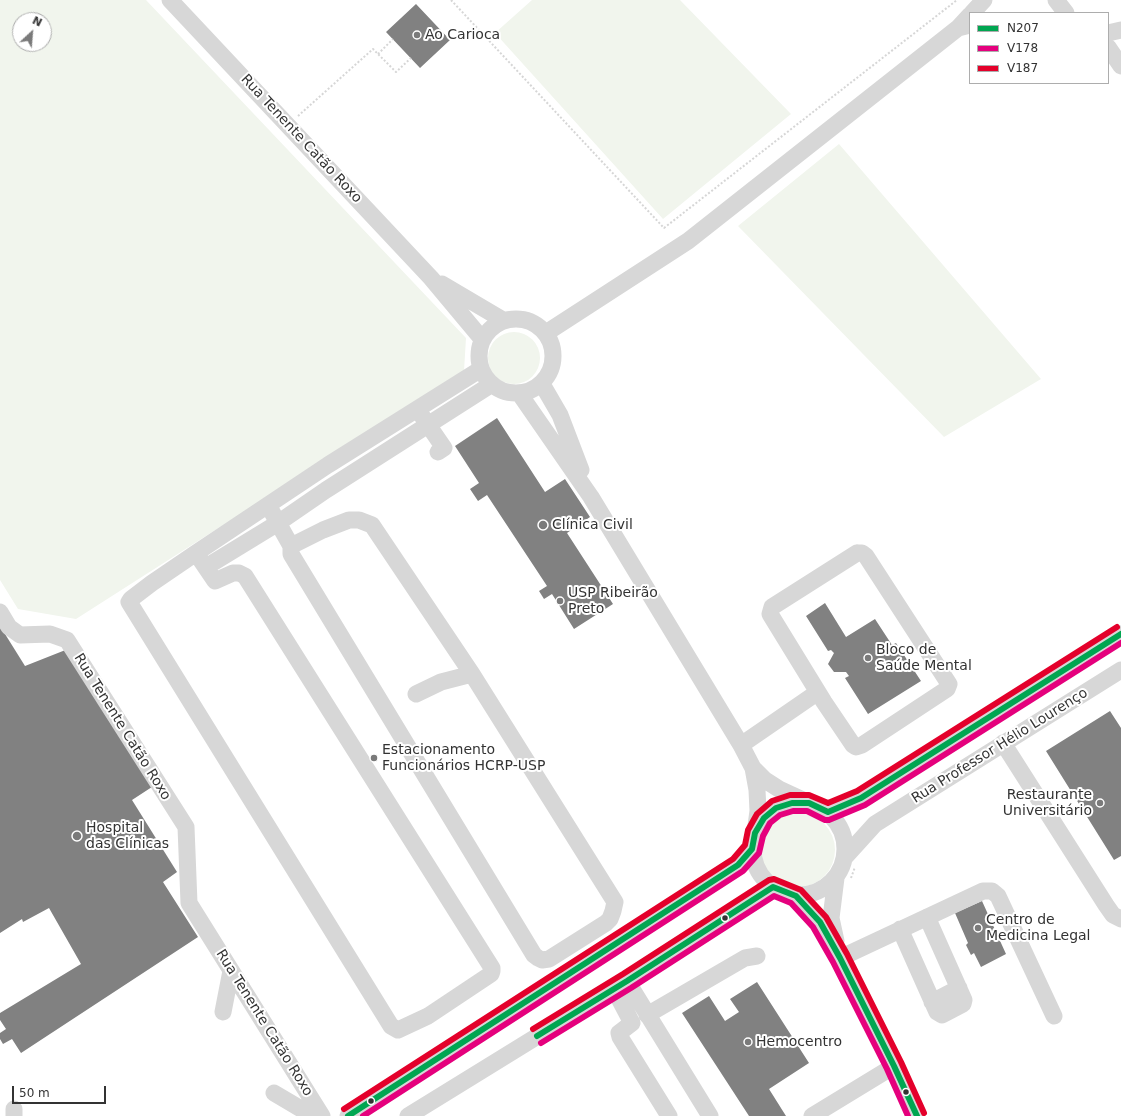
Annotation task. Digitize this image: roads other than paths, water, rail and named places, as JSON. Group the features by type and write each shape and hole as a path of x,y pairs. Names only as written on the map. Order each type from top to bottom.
{"street":[{"name":"Rua Tenente Catão Roxo","path":"170,0 431,278 482,339"},
{"path":"973,12 984,0"},
{"path":"1056,0 1065,12"},
{"path":"546,333 688,241 964,27 969,18"},
{"path":"1109,33 1121,30"},
{"path":"1109,48 1121,66"},
{"name":"Rua Tenente Catão Roxo","path":"431,278 504,320"},
{"path":"515,318 527,320 537,325 546,333 552,345 554,359 550,373 542,384 531,390 520,393 510,393 500,390 485,378 478,359 479,349 482,339 491,328 504,320 515,318"},
{"path":"196,553 215,581 233,573 245,576 492,968 491,974 428,1016 398,1030 390,1026 129,602 152,583 196,553 268,505 481,369"},
{"path":"206,567 278,523 326,490 492,384"},
{"path":"542,384 560,415 591,497"},
{"path":"520,393 591,497 741,745 753,768 757,790 758,811 754,841 755,864 762,877 773,887 796,896 820,922 840,958 918,1116"},
{"path":"418,409 444,448 438,452"},
{"path":"367,441 378,457"},
{"path":"347,454 357,470"},
{"path":"315,474 326,490"},
{"path":"268,505 291,546 291,554 534,955 542,960 549,959 606,923 610,919 615,902 472,674 372,525 359,520 349,520 323,530 291,546"},
{"path":"857,553 862,553 866,556 949,684 947,689 862,745 856,747 852,745 818,692 770,614 770,610 772,607 857,553"},
{"name":"Rua Tenente Catão Roxo","path":"0,612 9,627 20,635 50,634 67,640 186,827 189,903 322,1116"},
{"path":"828,812 861,798 1121,634"},
{"name":"Rua Professor Hélio Lourenço","path":"851,861 875,824 1121,670"},
{"path":"416,694 441,682 472,674"},
{"path":"741,745 818,692"},
{"path":"1003,743 1106,905 1113,915 1121,919"},
{"path":"753,768 765,780 779,790 828,812 839,824 846,840 851,861 831,918 840,958"},
{"path":"358,1113 738,865 754,841 764,818 776,808 792,802 809,803"},
{"path":"796,896 811,894 843,881"},
{"path":"408,1116 621,985 773,887"},
{"path":"840,958 983,891 992,891 998,896 1054,1016"},
{"path":"900,929 932,1002 937,1012 942,1015 963,1004 964,1000 927,917"},
{"path":"647,1014 744,958 757,956"},
{"path":"223,1012 231,971"},
{"path":"621,985 647,1014 710,1116"},
{"path":"621,985 632,1023 619,1033 620,1037 669,1116"},
{"path":"812,1116 894,1066"},
{"path":"274,1093 313,1116"}],"place":[{"name":"Ao Carioca","path":"417,35"},
{"name":"Clínica Civil","path":"543,525"},
{"name":"USP Ribeirão Preto","path":"560,601"},
{"name":"Bloco de Saúde Mental","path":"868,658"},
{"name":"Estacionamento Funcionários HCRP-USP","path":"374,758"},
{"name":"Restaurante Universitário","path":"1100,803"},
{"name":"Hospital das Clínicas","path":"77,836"},
{"name":"Centro de Medicina Legal","path":"978,928"},
{"name":"Hemocentro","path":"748,1042"}]}
